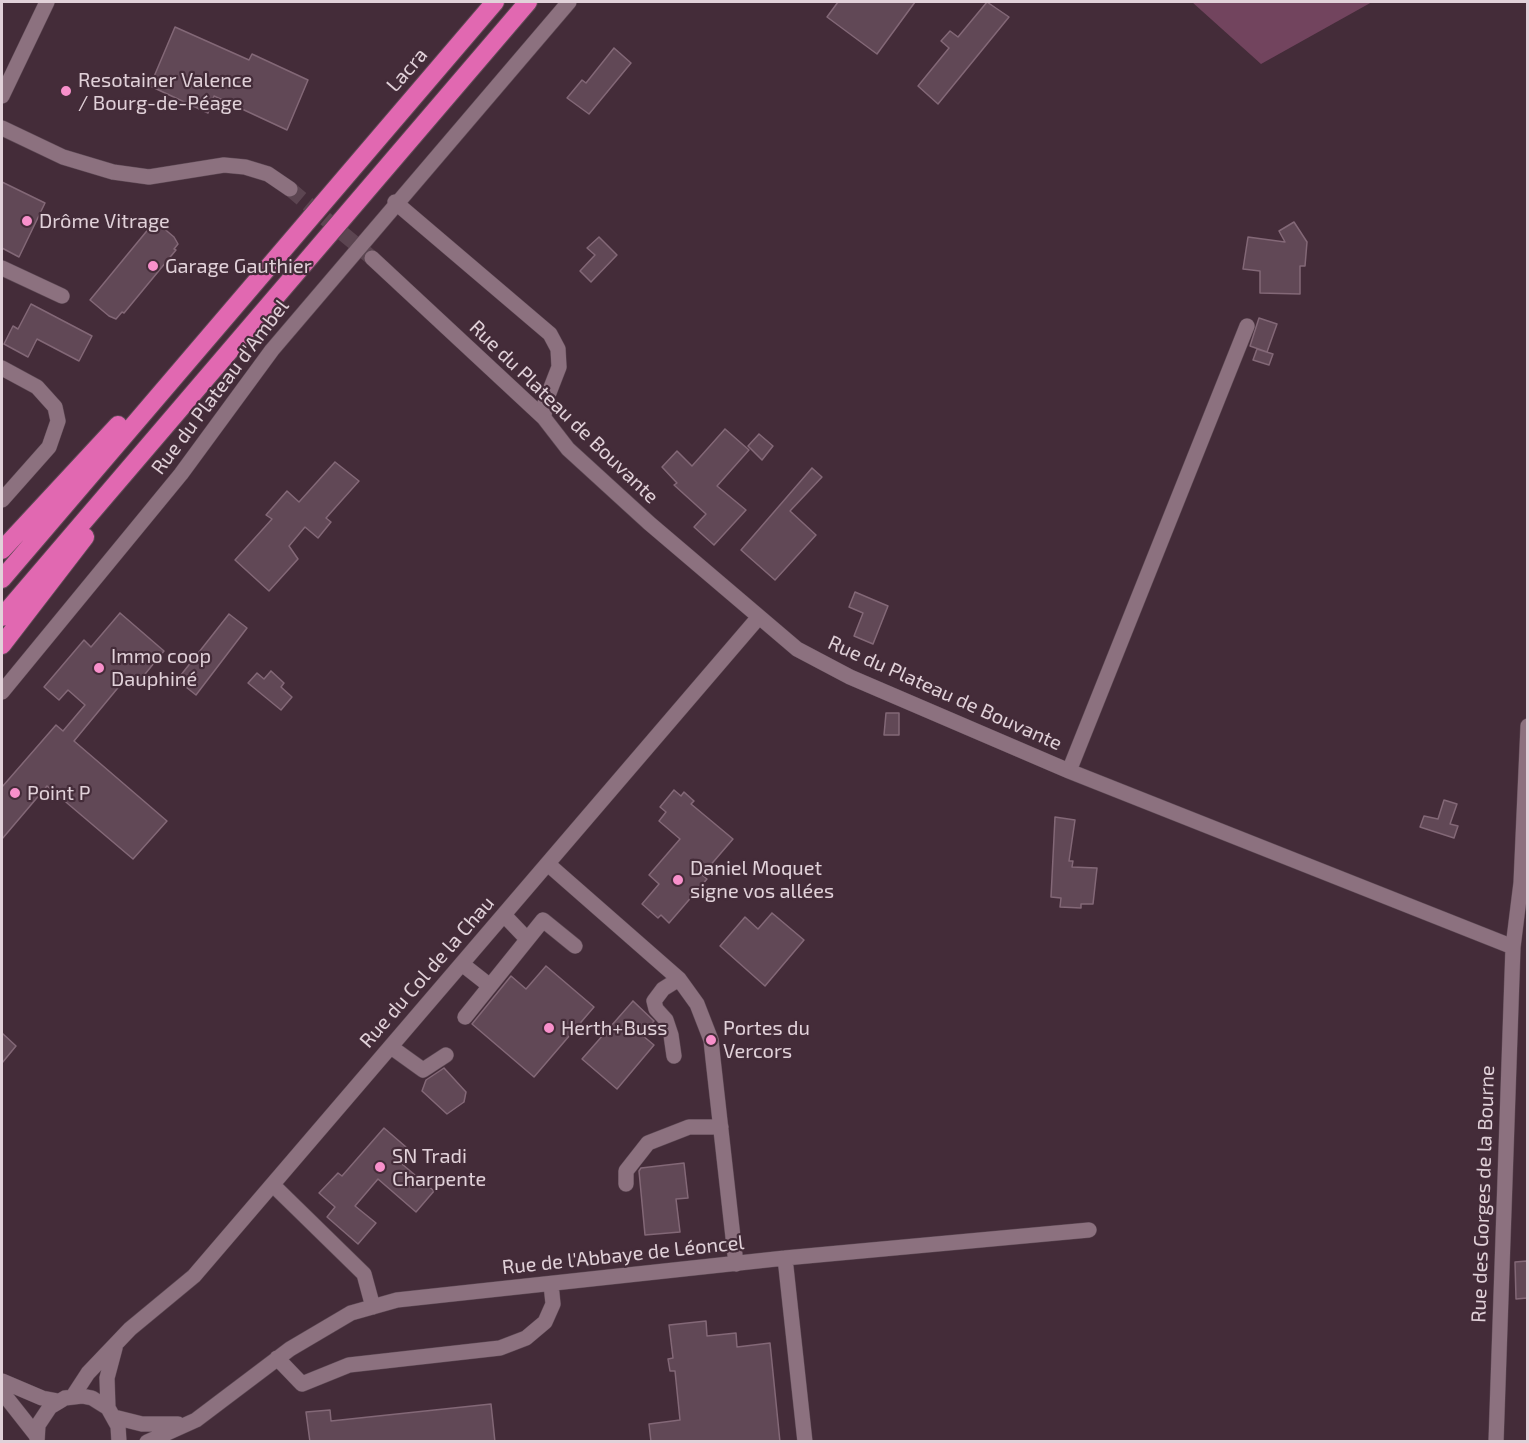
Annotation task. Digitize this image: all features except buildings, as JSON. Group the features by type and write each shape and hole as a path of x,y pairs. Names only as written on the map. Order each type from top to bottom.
{"highway":[{"name":"Lacra","path":"354,167 495,2"},
{"path":"2,617 254,319 528,2"},
{"path":"2,550 354,167"},
{"path":"2,579 354,167"},
{"path":"2,645 254,319"}],"street":[{"path":"2,96 47,2"},
{"name":"Rue du Plateau d'Ambel","path":"2,692 181,474 272,350 395,202 569,2"},
{"path":"2,128 63,157 113,172 149,177 167,176 224,165 245,167 268,174 290,189"},
{"path":"395,202 550,334 558,349 560,367 545,403 544,418"},
{"name":"Rue du Plateau de Bouvante","path":"372,258 544,418 568,448 758,618 797,649 850,677 1069,771 1513,947"},
{"path":"2,268 62,296"},
{"path":"1069,771 1247,326"},
{"path":"2,368 37,387 55,407 58,421 49,447 2,500"},
{"name":"Rue du Col de la Chau","path":"36,1438 43,1415 65,1399 143,1316 172,1296 194,1276 549,865 758,618"},
{"name":"Rue des Gorges de la Bourne","path":"1496,1442 1513,947 1521,883 1527,726"},
{"path":"549,865 679,979 697,1004 711,1040 735,1264"},
{"path":"504,915 527,939"},
{"path":"465,1017 543,920 575,946"},
{"path":"462,964 490,986"},
{"path":"674,1056 666,1020 656,1009 654,1001 663,989 679,979"},
{"path":"392,1047 423,1070 446,1055"},
{"path":"626,1184 626,1171 648,1143 689,1127 721,1127"},
{"path":"273,1185 364,1274 373,1307"},
{"name":"Rue de l'Abbaye de Léoncel","path":"196,1420 277,1358 351,1313 397,1300 785,1258 1089,1230"},
{"path":"785,1258 805,1442"},
{"path":"277,1358 302,1384 349,1365 500,1348 526,1338 545,1323 553,1304 551,1284"},
{"name":"Rue du Col de la Chau","path":"117,1343 109,1365 111,1413 119,1442"},
{"path":"2,1381 42,1398 92,1398 111,1413 130,1422 163,1426 196,1420"},
{"path":"2,1392 36,1438"},
{"path":"147,1442 196,1420"}],"shaded area":[{"path":"1192,2 1372,2 1261,64"}],"tunnel":[{"path":"290,189 372,258"}],"place":[{"name":"Resotainer Valence / Bourg-de-Péage","path":"66,91"},
{"name":"Drôme Vitrage","path":"27,221"},
{"name":"Garage Gauthier","path":"153,266"},
{"name":"Immo coop Dauphiné","path":"99,668"},
{"name":"Point P","path":"15,793"},
{"name":"Daniel Moquet signe vos allées","path":"678,880"},
{"name":"Herth+Buss","path":"549,1028"},
{"name":"Portes du Vercors","path":"711,1040"},
{"name":"SN Tradi Charpente","path":"380,1167"}]}
